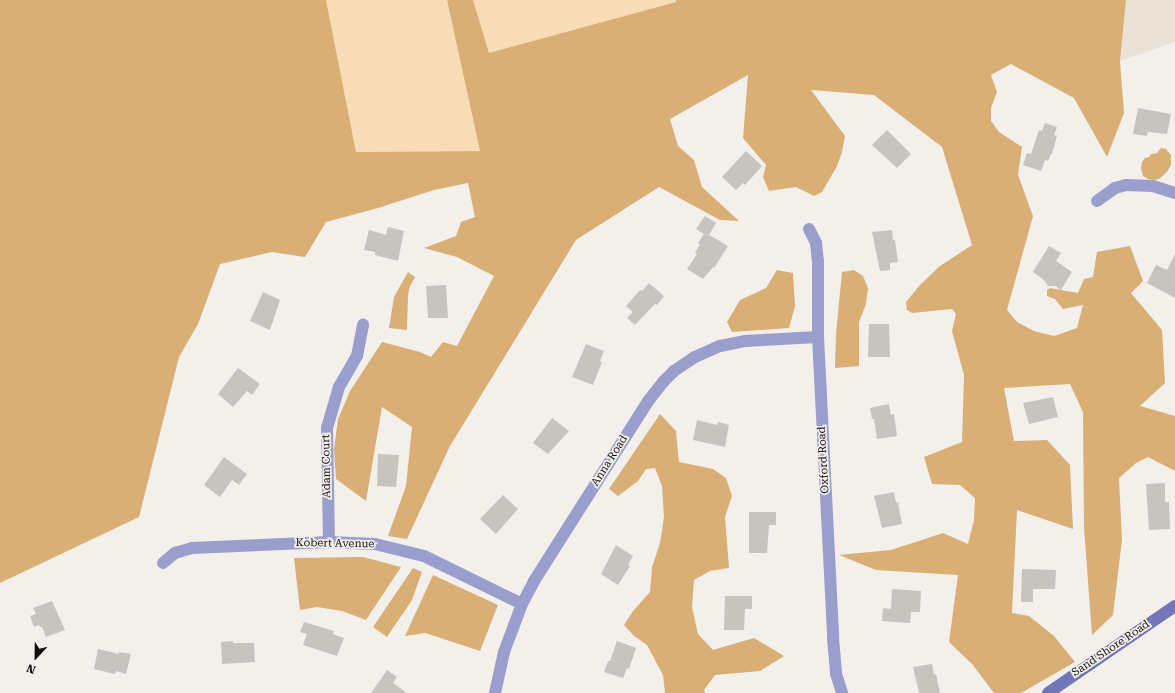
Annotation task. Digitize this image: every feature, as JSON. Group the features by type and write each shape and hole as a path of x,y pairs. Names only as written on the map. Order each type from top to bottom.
{"street":[{"path":"1097,201 1115,188 1126,185 1153,186 1175,193"},
{"name":"Oxford Road","path":"808,229 816,243 818,261 818,337 833,638 836,674 842,693"},
{"name":"Adam Court","path":"329,542 327,428 339,387 357,356 362,325"},
{"name":"Anna Road","path":"494,693 504,652 522,604 534,581 649,400 668,376 695,357 729,344 745,341 818,337"},
{"name":"Kobert Avenue","path":"163,563 175,552 192,548 329,542 375,544 415,553 438,562 522,604"},
{"name":"Sand Shore Road","path":"1048,693 1175,606"}],"shaded area":[{"path":"0,0 326,0 356,152 480,151 447,0 473,0 489,53 676,2 676,0 1126,0 1120,61 1124,113 1107,157 1074,98 1011,64 991,75 997,92 991,108 991,121 999,132 1022,147 1018,175 1033,216 1007,310 1017,322 1034,331 1054,336 1077,328 1083,305 1063,309 1055,299 1047,296 1047,290 1050,288 1078,293 1084,279 1093,277 1097,252 1130,246 1143,281 1131,293 1162,330 1165,383 1140,406 1175,416 1175,471 1148,457 1136,463 1119,478 1122,540 1113,615 1092,635 1084,527 1083,412 1070,384 1004,388 1014,441 1047,440 1070,465 1073,529 1017,510 1012,613 1029,616 1054,636 1075,662 1021,693 994,693 972,664 949,642 958,575 876,570 839,555 891,550 943,533 968,544 974,520 975,498 960,485 932,484 924,457 962,442 964,375 952,331 956,314 952,309 912,313 907,310 906,302 920,285 940,266 972,245 942,147 874,95 811,90 845,136 842,152 837,166 822,192 814,196 796,187 769,191 763,177 766,165 743,138 748,75 670,119 678,146 694,160 702,187 739,221 720,220 659,187 576,240 450,446 407,539 388,536 406,486 412,427 382,407 366,501 336,479 334,449 338,419 350,391 382,342 420,352 431,357 443,342 457,346 494,276 457,257 424,248 456,236 461,222 475,217 468,183 434,190 378,208 326,222 305,257 272,252 220,264 198,324 179,357 139,517 0,583"},
{"path":"326,0 447,0 480,151 356,152"},
{"path":"473,0 676,0 676,2 489,53"},
{"path":"1126,0 1175,0 1175,42 1120,61"},
{"path":"1161,148 1166,149 1171,155 1171,165 1167,172 1159,179 1148,179 1143,176 1141,168 1142,162 1151,154 1157,153"},
{"path":"777,270 793,273 795,306 789,328 732,332 727,322 740,300 766,288"},
{"path":"854,270 863,276 868,288 866,304 859,322 859,366 835,368 836,334 842,272"},
{"path":"408,272 415,277 410,286 408,295 407,330 389,328 394,297"},
{"path":"660,414 676,431 679,462 713,469 726,478 732,496 725,517 729,568 710,571 694,580 692,607 698,634 713,650 754,638 784,656 760,671 715,675 704,690 705,693 665,693 663,675 647,645 634,636 624,625 633,611 650,592 652,567 660,543 664,517 662,486 655,468 646,469 638,481 618,496 609,489"},
{"path":"363,557 401,567 366,620 342,611 317,607 300,610 294,558"},
{"path":"413,568 422,572 412,600 387,637 373,627"},
{"path":"433,575 498,605 480,651 425,633 405,636"}],"building":[{"path":"1138,108 1171,114 1167,134 1148,132 1147,136 1133,134"},
{"path":"1045,123 1057,127 1054,135 1057,136 1052,154 1048,161 1045,160 1041,171 1023,165 1027,153 1031,154 1039,130 1042,131"},
{"path":"887,130 911,154 897,168 872,145"},
{"path":"746,151 762,166 745,185 743,183 736,190 722,177"},
{"path":"705,216 716,223 709,235 728,246 714,268 713,267 703,279 687,269 697,254 695,253 700,244 698,243 704,234 696,229"},
{"path":"388,227 404,231 398,261 375,255 375,252 364,250 369,230 386,235"},
{"path":"892,230 898,262 890,263 890,270 880,271 872,232"},
{"path":"1049,246 1061,253 1056,261 1072,272 1061,290 1055,286 1048,286 1044,280 1033,272"},
{"path":"1175,254 1175,298 1147,283 1156,265 1167,270"},
{"path":"649,283 664,296 657,305 655,304 635,325 627,318 633,312 626,306 640,290 642,291"},
{"path":"446,285 448,318 428,318 426,286"},
{"path":"263,292 280,300 270,330 250,321"},
{"path":"869,324 889,324 890,357 868,357"},
{"path":"586,344 604,351 600,361 602,362 593,385 572,377"},
{"path":"238,368 260,384 252,395 247,391 233,407 218,394"},
{"path":"1053,397 1058,417 1029,424 1023,403"},
{"path":"889,404 891,415 894,414 897,436 877,439 874,419 872,419 870,408"},
{"path":"552,418 569,431 548,454 533,443"},
{"path":"697,420 717,425 718,422 729,425 725,447 693,440"},
{"path":"378,454 399,455 396,487 377,486"},
{"path":"224,457 247,474 239,485 232,480 220,497 204,485"},
{"path":"1165,483 1165,502 1169,502 1170,529 1149,530 1146,484"},
{"path":"894,492 896,503 898,502 902,524 882,528 874,496"},
{"path":"503,495 518,509 496,534 480,519"},
{"path":"749,512 776,512 776,525 769,525 767,553 749,553"},
{"path":"616,545 633,556 628,565 630,566 618,585 601,574"},
{"path":"1022,569 1056,570 1055,589 1033,589 1033,602 1021,602"},
{"path":"892,589 921,591 920,612 911,612 910,623 882,621 883,608 891,609"},
{"path":"725,596 752,596 752,609 745,609 744,630 724,630"},
{"path":"52,601 65,630 46,637 42,627 39,625 34,627 30,616 36,614 33,608"},
{"path":"304,622 334,631 333,634 344,638 337,656 303,645 307,634 300,632"},
{"path":"233,641 233,643 254,643 255,662 222,664 221,642"},
{"path":"617,641 636,648 629,669 627,668 623,678 604,672 608,661 610,661"},
{"path":"98,649 119,654 119,652 131,654 126,674 116,671 115,674 94,669"},
{"path":"932,664 940,693 919,693 913,667"},
{"path":"387,670 397,677 393,683 407,693 371,693"}],"waterway":[{"path":"0,455 15,441 17,424 13,415 16,406 25,402 33,403 38,396 38,392 32,387 45,353 47,342 64,322 68,311 67,283 79,269 80,258 84,258 90,252 95,242 95,232 89,226 89,215 74,192 59,142 69,117 76,92 102,58 107,43 100,17 100,9 118,10 124,0"}]}
